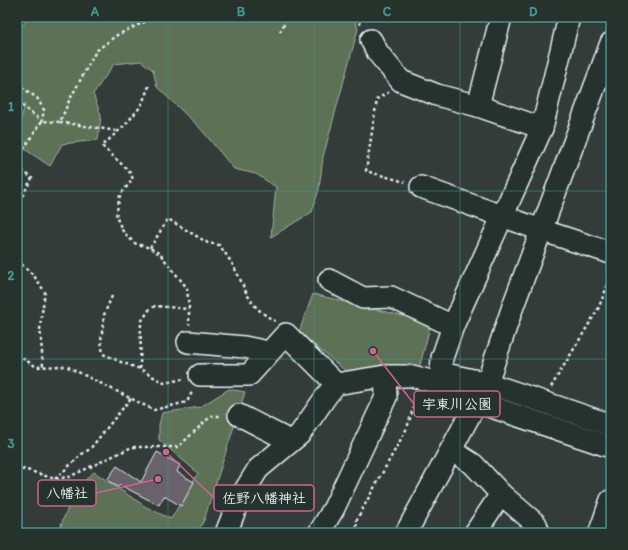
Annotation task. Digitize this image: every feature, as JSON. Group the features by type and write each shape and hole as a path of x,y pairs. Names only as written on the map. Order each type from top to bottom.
{"main road":[{"path":"600,533 611,501"}],"street":[{"path":"478,106 501,17"},
{"path":"434,378 452,326 542,128 569,17"},
{"path":"371,40 378,54 401,81 437,95 478,106 542,128"},
{"path":"406,533 488,383 513,306 611,43"},
{"path":"421,187 541,230 611,253"},
{"path":"329,280 363,298 391,297 452,326"},
{"path":"200,375 249,375 268,352 286,334 336,384"},
{"path":"188,342 244,347 268,352"},
{"path":"226,533 239,500 258,469 300,434 336,384 385,376 412,376 488,383 611,425"},
{"path":"319,533 334,508 386,397 385,376"},
{"path":"434,378 477,402 611,448"},
{"path":"239,415 290,441"},
{"path":"451,450 473,464 501,494 536,524 539,533"},
{"path":"475,533 501,494"}],"path":[{"path":"60,122 69,101 96,51 118,35 155,17"},
{"path":"280,32 288,17"},
{"path":"401,81 377,99 366,171 421,187"},
{"path":"17,84 37,98 44,110 42,121 17,159"},
{"path":"149,86 141,106 102,146 129,171 133,179 120,195 116,216 122,230 134,243 150,248 160,254 187,288 189,309 188,342"},
{"path":"17,102 42,121 60,122 118,131"},
{"path":"17,167 32,178 17,206"},
{"path":"150,248 168,219 208,242 219,245 235,268 254,306 266,316"},
{"path":"17,260 34,276 45,292 40,326 44,366"},
{"path":"543,401 598,309 611,278"},
{"path":"112,296 104,315 101,341 103,354 140,369 164,383 200,375"},
{"path":"140,369 141,322 149,310 155,306 189,309"},
{"path":"17,355 37,366 66,366 154,410 187,402 200,375"},
{"path":"356,533 357,519 434,378"},
{"path":"54,479 82,454 90,449 131,398"},
{"path":"17,474 24,469 54,479 69,478 132,448 178,447 211,416 239,415"}],"green space":[{"path":"28,17 354,17 358,29 323,157 319,189 312,212 271,237 276,187 256,174 234,169 200,128 157,87 153,70 141,61 114,64 93,94 101,115 98,140 62,144 50,166 17,144 17,135 25,104 17,102 17,35"},
{"path":"313,294 431,323 419,369 348,373 299,332"},
{"path":"229,389 245,392 204,520 197,533 63,533 61,525 76,488 94,472 146,507 171,519 198,473 159,440 159,425 162,413 200,407"}],"building":[{"path":"157,452 180,465 177,472 194,482 181,506 164,496 159,505 120,485 118,487 107,480 117,466 141,482"}],"place":[{"name":"宇東川公園","path":"373,351"},
{"name":"佐野八幡神社","path":"166,452"},
{"name":"八幡社","path":"158,479"}]}
